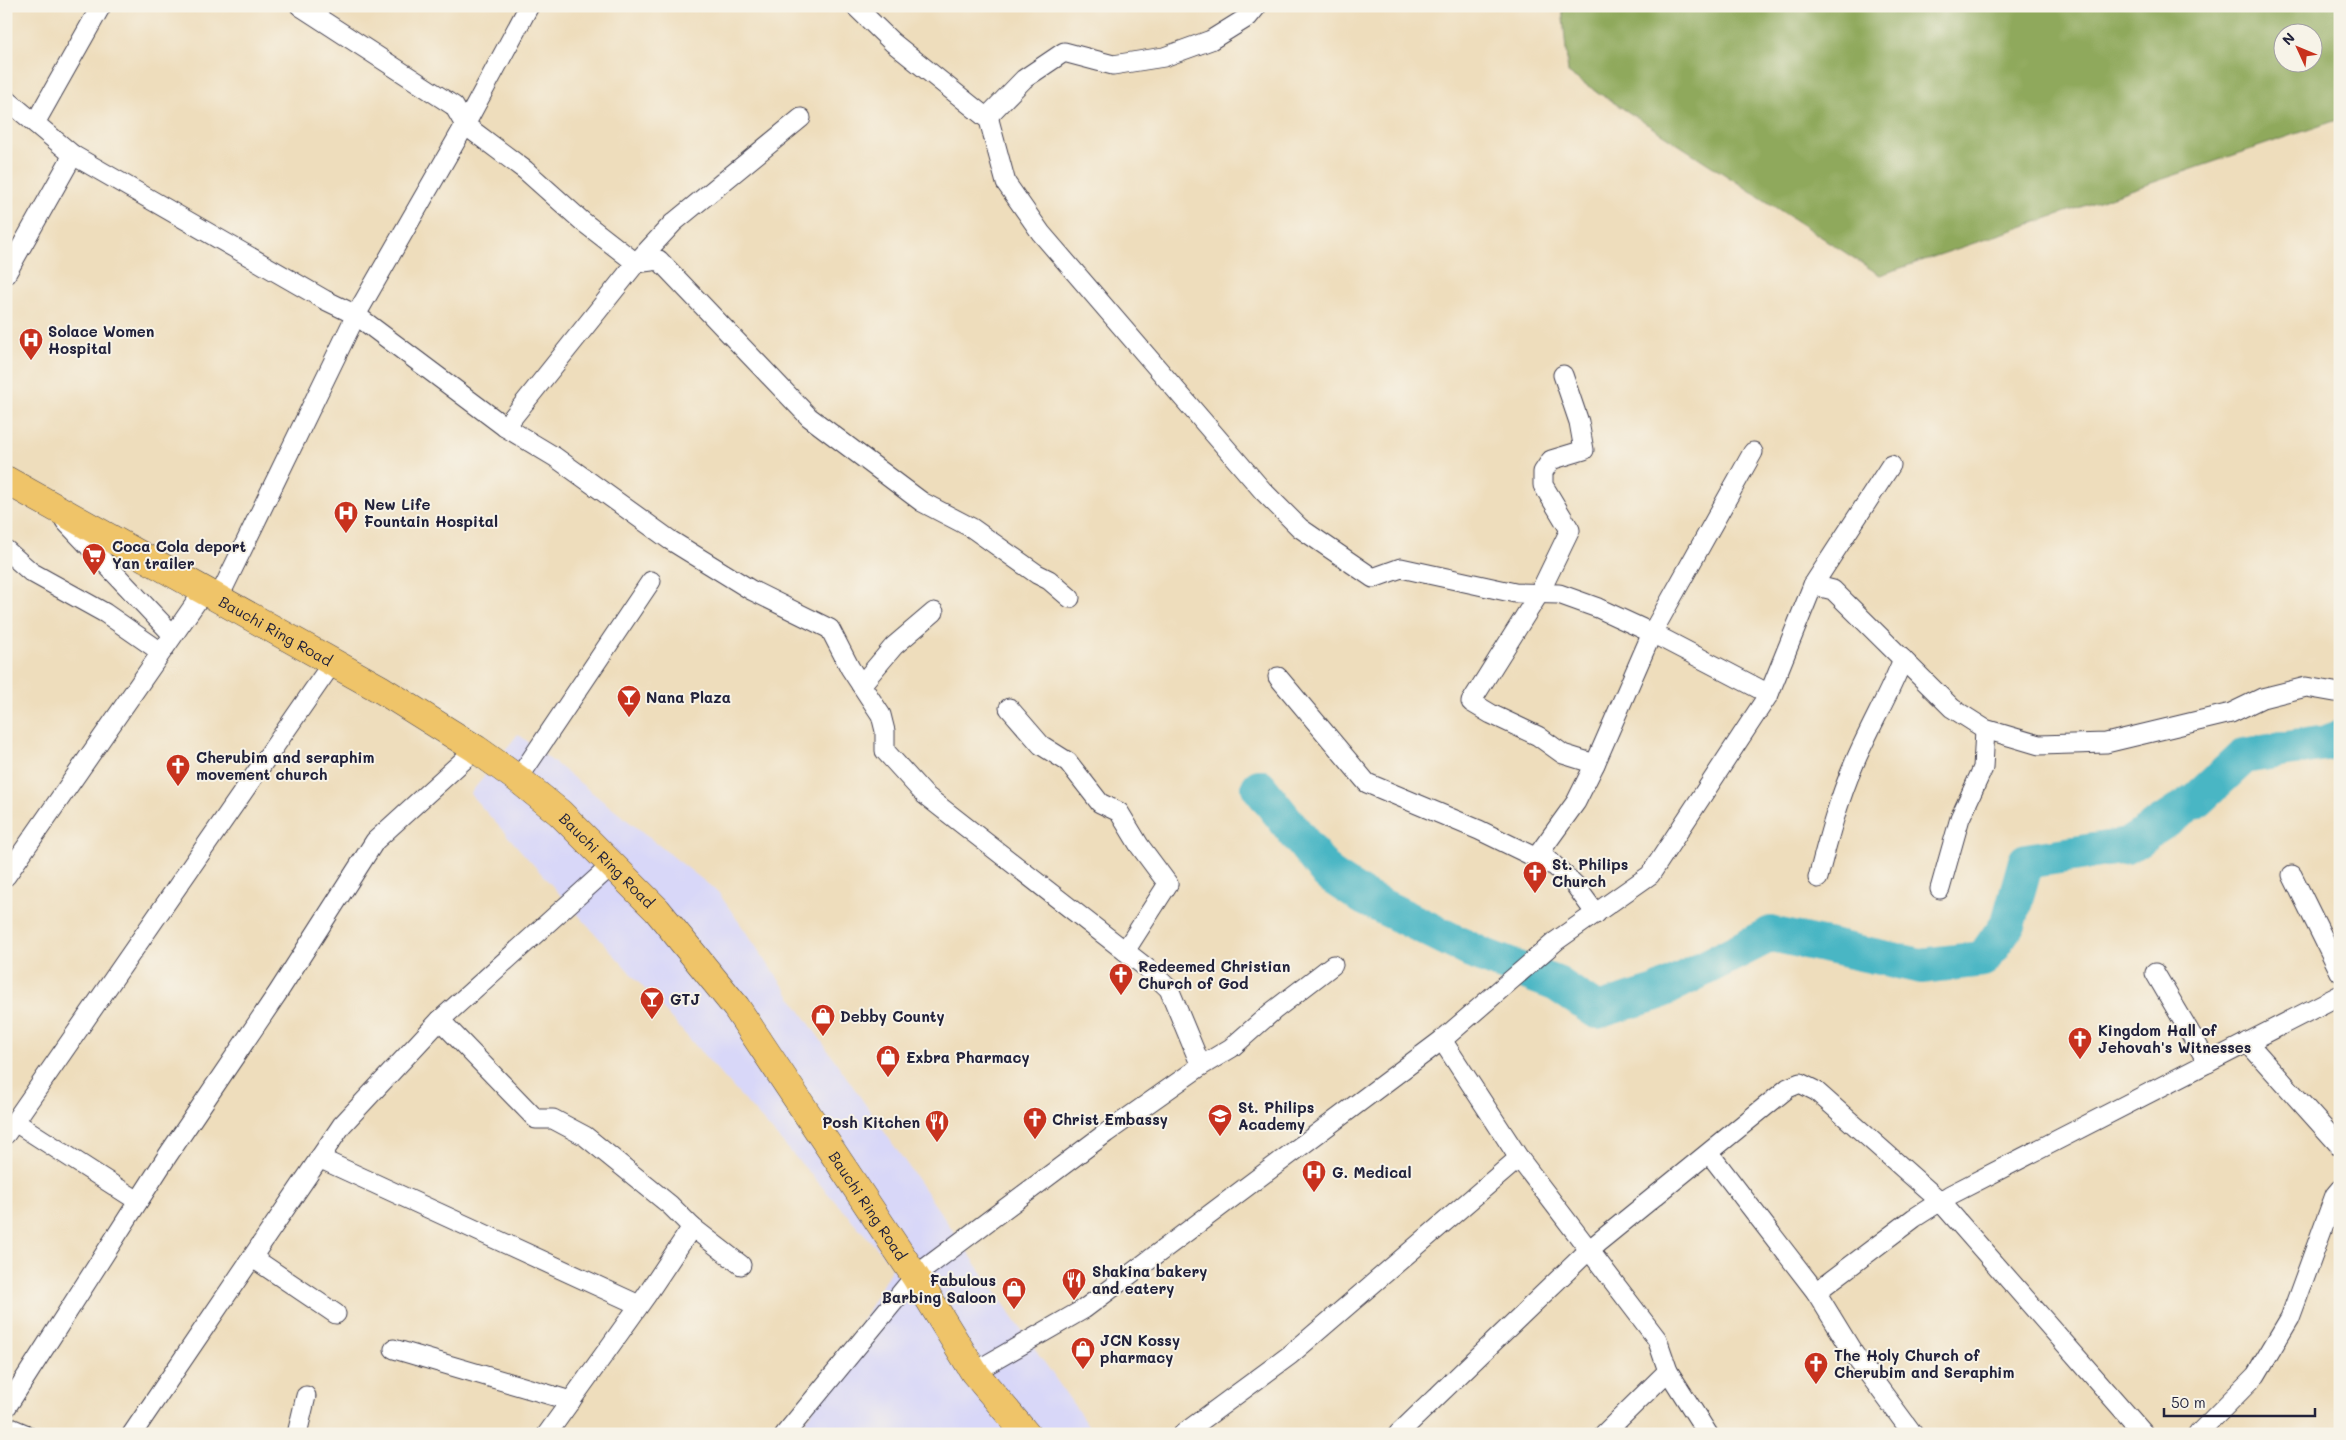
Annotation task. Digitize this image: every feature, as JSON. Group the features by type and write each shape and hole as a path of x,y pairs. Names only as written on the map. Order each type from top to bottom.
{"main road":[{"name":"Bauchi Ring Road","path":"6,480 382,690 476,749 518,779 560,813 657,910 736,1007 915,1276 974,1372 1026,1434"}],"street":[{"path":"35,123 101,6"},
{"path":"300,6 454,106 465,125 525,170 582,221 636,263 659,260 810,417 922,502 972,528 1037,574 1049,580 1070,598"},
{"path":"6,876 173,635 211,595 356,315 465,125 529,6"},
{"path":"855,6 892,42 990,120"},
{"path":"1257,6 1248,17 1211,40 1164,57 1113,65 1064,52 1024,79 987,117 990,120 1006,184 1041,233 1263,491 1300,528 1373,578 1401,568 1514,593 1540,592 1559,594 1591,605 1652,633 1769,694"},
{"path":"6,99 73,155 325,300 356,315 505,426 555,457 670,540 751,590 830,629 861,685 881,715 885,731 885,751 925,795 1148,969 1169,989 1201,1066"},
{"path":"505,426 636,263 674,223 801,118"},
{"path":"6,274 73,155"},
{"path":"1563,375 1579,422 1584,450 1551,460 1543,472 1543,485 1570,530 1540,592 1471,702 1491,714 1538,736 1563,754 1596,764"},
{"path":"1596,914 1575,885 1540,852 1576,802 1596,764 1652,633 1753,452"},
{"path":"974,1372 1084,1309 1442,1040 1506,987 1556,941 1650,875 1769,694 1813,585 1891,465"},
{"path":"51,505 173,635"},
{"path":"6,550 31,572 105,612 161,652"},
{"path":"518,779 652,582"},
{"path":"1813,585 1833,590 1952,708 1985,729 2040,745 2106,743 2231,713 2262,698 2306,687 2340,693"},
{"path":"861,685 894,646 934,612"},
{"path":"1818,878 1835,812 1854,762 1889,694 1903,660"},
{"path":"138,1202 11,1128 333,662"},
{"path":"1278,677 1367,783 1479,830 1555,866"},
{"path":"1009,708 1041,745 1068,762 1100,803 1119,812 1139,845 1168,884 1125,951"},
{"path":"1940,889 1960,818 1983,768 1985,729"},
{"path":"6,1408 138,1202 278,994 375,841 476,749"},
{"path":"132,1434 342,1125 440,1020 613,864"},
{"path":"2292,875 2340,972"},
{"path":"785,1434 915,1276 1201,1066 1231,1048 1273,1011 1333,965"},
{"path":"2155,973 2208,1063"},
{"path":"1816,1292 1940,1201 2340,995"},
{"path":"440,1020 536,1119 553,1119 585,1136 670,1205 692,1227 741,1265"},
{"path":"1442,1040 1519,1158 1590,1249 1657,1340 1668,1371 1708,1434"},
{"path":"2247,1042 2340,1146"},
{"path":"1398,1434 1590,1249 1788,1088 1800,1083 1816,1091 1940,1201 2144,1434"},
{"path":"1709,1153 1816,1292 1854,1354 1913,1434"},
{"path":"319,1158 639,1305"},
{"path":"1182,1434 1290,1355 1519,1158"},
{"path":"2198,1434 2256,1375 2290,1318 2335,1195 2340,1189"},
{"path":"547,1434 692,1227"},
{"path":"253,1258 336,1314"},
{"path":"394,1348 571,1401"},
{"path":"1604,1434 1668,1371"},
{"path":"297,1434 306,1396"},
{"path":"6,1426 25,1434"}],"shaded area":[{"path":"518,734 718,892 1094,1434 810,1434 802,1428 893,1266 470,794"}],"green space":[{"path":"1562,6 2340,6 2340,119 1880,275 1568,73"}],"waterway":[{"path":"1259,787 1328,874 1363,897 1479,954 1557,984 1597,1011 1656,993 1771,934 1921,966 1983,959 2009,922 2026,861 2127,846 2198,799 2244,756 2326,743 2340,738"}],"place":[{"name":"Solace Women Hospital","path":"31,361"},
{"name":"New Life Fountain Hospital","path":"346,534"},
{"name":"Coca Cola deport Yan trailer","path":"94,576"},
{"name":"Nana Plaza","path":"629,718"},
{"name":"Cherubim and seraphim movement church","path":"178,787"},
{"name":"St. Philips Church","path":"1535,894"},
{"name":"Redeemed Christian Church of God","path":"1121,996"},
{"name":"GTJ","path":"652,1020"},
{"name":"Debby County","path":"823,1037"},
{"name":"Kingdom Hall of Jehovah's Witnesses","path":"2080,1060"},
{"name":"Exbra Pharmacy","path":"888,1078"},
{"name":"St. Philips Academy","path":"1220,1137"},
{"name":"Christ Embassy","path":"1035,1140"},
{"name":"Posh Kitchen","path":"937,1143"},
{"name":"G. Medical","path":"1314,1193"},
{"name":"Shakina bakery and eatery","path":"1074,1301"},
{"name":"Fabulous Barbing Saloon","path":"1014,1310"},
{"name":"JCN Kossy pharmacy","path":"1083,1370"},
{"name":"The Holy Church of Cherubim and Seraphim","path":"1816,1385"}]}
